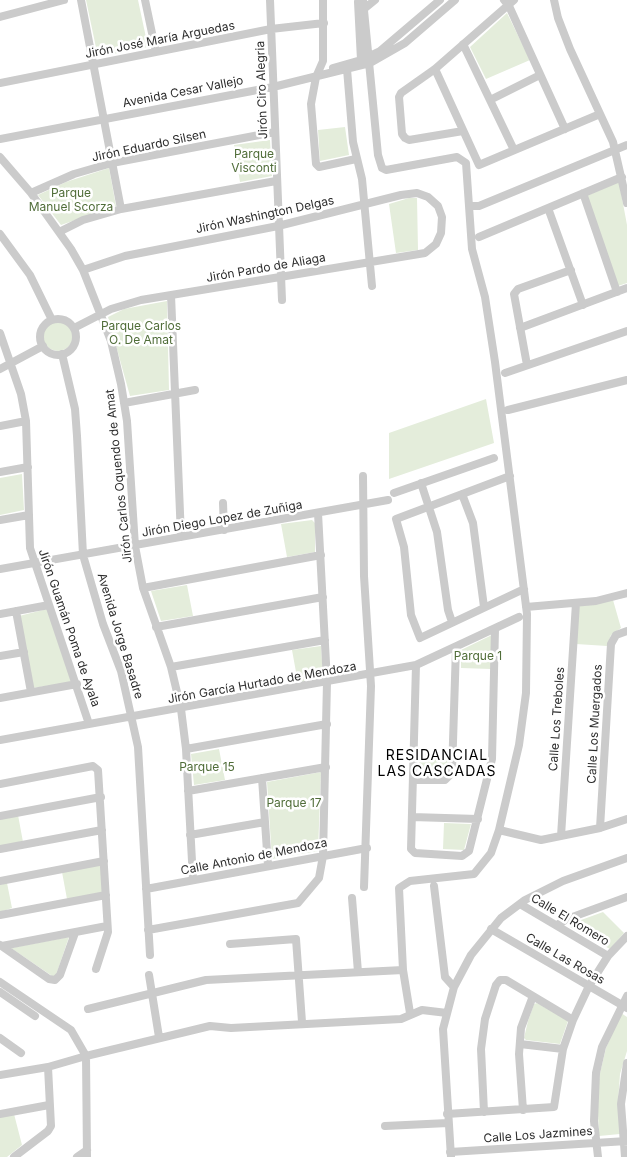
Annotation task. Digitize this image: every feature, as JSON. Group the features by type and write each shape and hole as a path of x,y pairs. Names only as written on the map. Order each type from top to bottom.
{"street":[{"path":"0,17 64,0"},
{"path":"81,0 121,209"},
{"path":"145,0 156,52"},
{"name":"Jirón Ciro Alegria","path":"270,0 282,300"},
{"path":"323,0 323,61 311,104 316,164 319,167 356,159"},
{"path":"358,0 362,37 367,60"},
{"path":"363,0 367,60 378,155 382,168 386,170 461,158 466,163 472,249 485,297 526,607 526,693 519,746 499,830 491,853 474,874 410,881 399,888 403,970 410,1013"},
{"path":"364,9 375,0"},
{"path":"367,60 393,41 440,0"},
{"path":"367,60 405,43 455,0"},
{"path":"554,0 558,18 570,49 616,150 627,203"},
{"path":"463,130 409,140 405,138 402,134 399,97 401,93 463,44 509,2 564,128"},
{"name":"Jirón José María Arguedas","path":"1,83 272,29 324,23"},
{"path":"463,44 514,150"},
{"name":"Avenida Cesar Vallejo","path":"0,134 273,84 347,69 367,60"},
{"name":"Avenida Cesar Vallejo","path":"318,74 367,60"},
{"path":"435,68 479,165 600,114"},
{"path":"347,69 356,159 362,179 365,205 372,286"},
{"path":"0,73 1,83"},
{"path":"490,100 540,75"},
{"name":"Avenida Cesar Vallejo","path":"0,139 103,116"},
{"name":"Jirón Eduardo Silsen","path":"31,193 74,174 112,163 275,132"},
{"path":"470,206 479,206 627,145"},
{"name":"Jirón Carlos Oquendo de Amat","path":"0,157 31,193 83,270 102,314 117,367 124,403 135,546 143,588 171,667 181,709 186,750 193,880"},
{"path":"479,237 622,177"},
{"path":"59,232 82,220 121,209 276,180"},
{"name":"Jirón Washington Delgas","path":"83,270 125,256 278,226 401,195 418,193 428,197 438,206 442,217"},
{"path":"583,193 617,292"},
{"path":"548,208 583,305"},
{"name":"Jirón Pardo de Aliaga","path":"74,328 102,314 140,300 425,253 436,244 441,233 442,217"},
{"path":"0,234 30,276 52,320"},
{"path":"527,366 514,294 518,289 571,270"},
{"path":"520,328 627,288"},
{"path":"171,295 181,537"},
{"path":"62,319 74,328 75,344 68,352 51,354 43,346 41,330 52,320 62,319"},
{"path":"505,373 627,331"},
{"name":"Jirón Guamán Poma de Ayala","path":"0,333 12,363 26,421 30,548 89,724"},
{"path":"0,369 43,346"},
{"name":"Avenida Jorge Basadre","path":"62,354 75,409 78,436 83,555 103,624 121,671 138,747 150,955"},
{"path":"508,410 627,380"},
{"path":"124,403 195,390"},
{"path":"0,426 26,421"},
{"path":"394,493 494,458"},
{"path":"0,472 28,467"},
{"path":"363,476 364,576 370,674 367,848 364,887"},
{"path":"510,476 396,519 404,547 411,614 420,638 524,589"},
{"path":"421,483 437,532 448,610 452,622"},
{"path":"462,494 473,523 484,607"},
{"name":"Jirón Diego Lopez de Zuñiga","path":"0,569 388,500"},
{"path":"223,503 224,530"},
{"path":"148,930 298,903 318,882 323,856 327,682 318,513"},
{"path":"0,520 29,515"},
{"path":"143,588 321,555"},
{"path":"526,607 596,601 627,593"},
{"path":"156,627 323,597"},
{"name":"Calle Los Treboles","path":"561,836 576,603"},
{"path":"0,614 49,605"},
{"path":"16,611 32,692"},
{"name":"Jirón García Hurtado de Mendoza","path":"0,740 133,718 416,665 518,618"},
{"path":"416,665 412,852 462,856 469,851 492,759 495,628"},
{"name":"Calle Los Muergados","path":"600,828 611,644 616,635 627,631"},
{"path":"171,667 325,640"},
{"path":"413,780 445,780 454,769 456,647"},
{"path":"0,656 24,652"},
{"path":"0,698 77,684"},
{"path":"186,750 327,724"},
{"path":"0,784 93,766 99,772 107,926 106,938 96,969"},
{"path":"188,791 326,767"},
{"path":"262,778 268,866"},
{"path":"0,816 101,797"},
{"path":"412,817 478,819"},
{"path":"499,830 541,840 600,828 627,819"},
{"path":"190,835 265,822"},
{"path":"0,849 102,830"},
{"name":"Calle Antonio de Mendoza","path":"146,889 367,848"},
{"path":"450,1154 443,1029 454,987 471,955 491,929 520,904 546,888 627,858"},
{"path":"0,881 104,861"},
{"path":"434,886 445,977 454,987"},
{"path":"0,915 106,894"},
{"path":"352,898 358,972"},
{"path":"557,925 566,919 627,898"},
{"name":"Calle El Romero","path":"520,904 608,956"},
{"path":"1,946 107,926"},
{"name":"Calle Las Rosas","path":"491,929 624,1006"},
{"path":"1,946 49,979 55,980 60,975 75,932"},
{"path":"384,1126 484,1112 554,1107 563,1049 573,1020 589,986 608,956 627,936"},
{"path":"230,944 296,939 302,1022"},
{"path":"88,1009 206,980 403,970"},
{"path":"150,975 159,1037"},
{"path":"484,1112 481,1049 485,1019 496,985 502,979 573,1020"},
{"path":"0,982 71,1030 86,1056 87,1153 77,1157"},
{"path":"0,992 35,1016"},
{"path":"523,1110 521,1028 533,996"},
{"path":"598,1157 594,1121 596,1073 602,1047 624,1006 627,996"},
{"path":"0,1074 48,1067 159,1037 210,1026 231,1028 302,1022 401,1018 422,1010 447,1013"},
{"path":"0,1038 21,1053"},
{"path":"520,1044 563,1049"},
{"path":"625,1157 621,1104 627,1063"},
{"path":"14,1157 50,1128 48,1067"},
{"path":"0,1114 49,1105"},
{"name":"Calle Los Jazmines","path":"450,1154 625,1141"}],"green space":[{"path":"86,0 138,0 148,47 98,57"},
{"path":"507,13 530,60 486,79 470,47"},
{"path":"345,127 349,155 320,161 318,130"},
{"name":"Parque Visconti","path":"270,140 272,176 240,182 234,145"},
{"name":"Parque Manuel Scorza","path":"109,168 116,206 61,225 38,195 66,182"},
{"path":"619,182 627,225 627,283 618,286 586,196"},
{"path":"409,198 417,198 418,250 396,253 389,204"},
{"name":"Parque Carlos O. De Amat","path":"167,301 169,390 130,396 108,317 124,309"},
{"path":"58,321 64,322 72,330 72,342 64,350 58,351 52,350 44,342 43,336 44,330 52,322"},
{"path":"486,399 494,443 389,479 389,433"},
{"path":"22,474 24,510 0,515 0,478"},
{"path":"312,520 315,523 315,552 287,557 281,524"},
{"path":"187,585 193,616 161,621 151,591"},
{"path":"613,600 621,628 611,635 607,646 576,644 579,606"},
{"path":"47,609 72,682 33,688 19,616"},
{"name":"Parque 1","path":"492,635 491,669 461,668 461,650"},
{"path":"321,646 323,678 298,683 292,650"},
{"name":"Parque 15","path":"219,749 225,780 194,785 191,754"},
{"path":"419,753 449,754 446,776 419,777"},
{"name":"Parque 17","path":"321,772 318,851 272,859 267,782"},
{"path":"18,815 23,842 0,846 0,819"},
{"path":"444,823 471,824 464,850 443,849"},
{"path":"101,864 103,892 67,899 62,872"},
{"path":"7,883 12,908 0,912 0,885"},
{"path":"603,912 624,933 610,949 570,927 570,924"},
{"path":"69,937 55,978 11,948"},
{"path":"537,1003 568,1021 560,1044 526,1040 524,1038 534,1004"},
{"path":"621,1013 627,1017 627,1051 620,1074 618,1103 620,1134 599,1136 597,1095 600,1073 606,1048"},
{"path":"14,1114 22,1145 7,1157 0,1157 0,1116"}],"district":[{"name":"RESIDANCIAL LAS CASCADAS","path":"437,764"}]}
